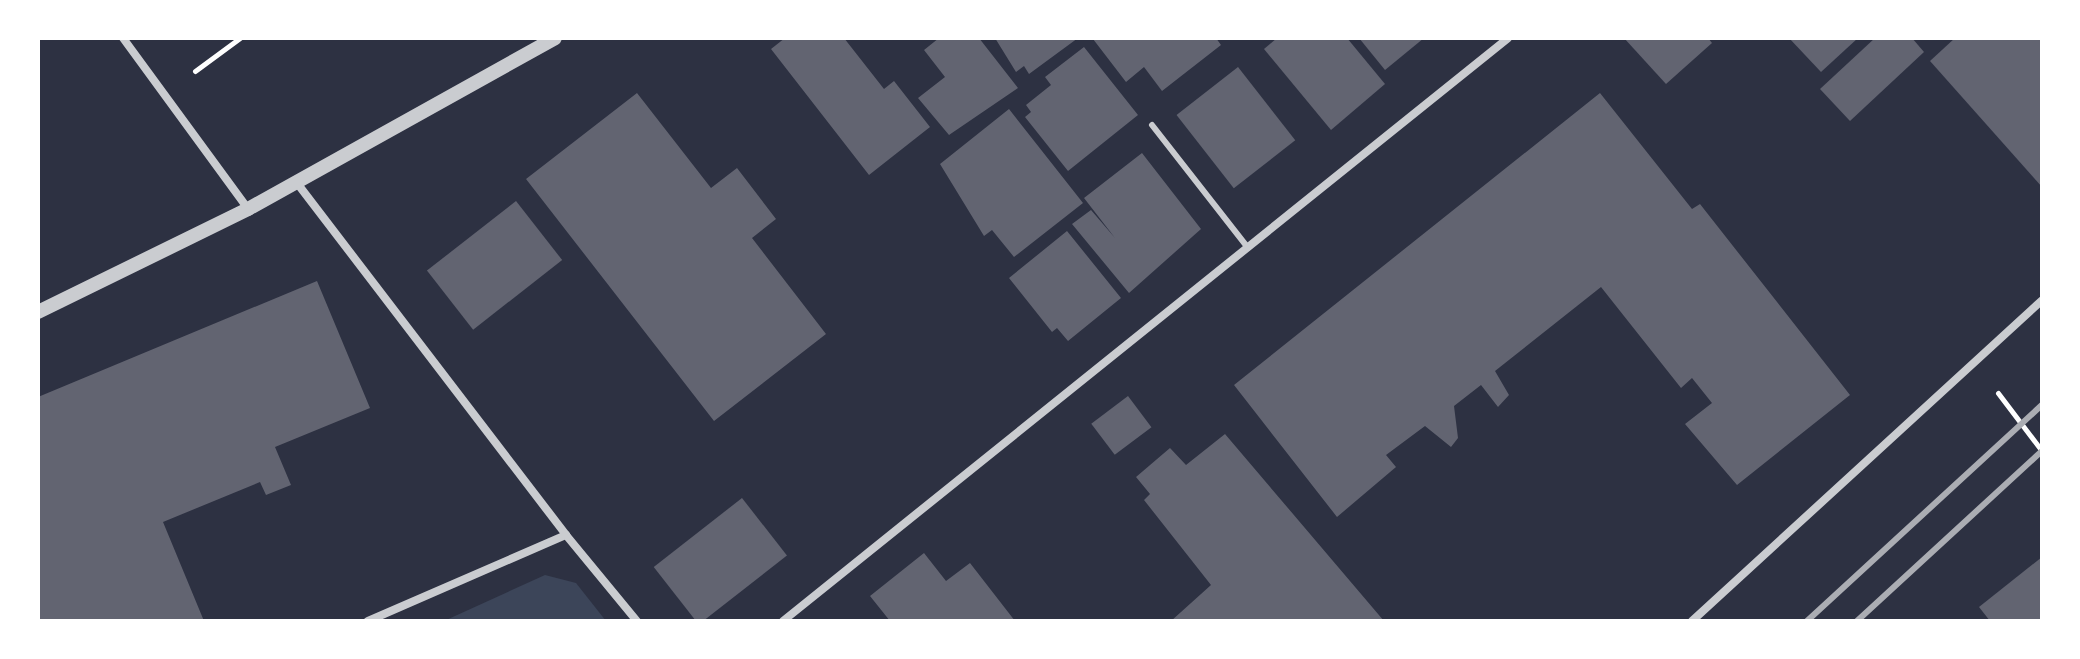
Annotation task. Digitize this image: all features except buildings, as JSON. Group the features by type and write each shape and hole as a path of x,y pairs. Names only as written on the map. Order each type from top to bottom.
{"street":[{"path":"123,38 248,209"},
{"path":"38,312 248,209 555,38"},
{"path":"783,621 1508,38"},
{"path":"297,183 566,535 637,621"},
{"path":"1692,621 2042,300"},
{"path":"368,621 566,535"}],"lane":[{"path":"1152,125 1248,248"}],"path":[{"path":"165,93 240,38"},
{"path":"2008,384 1996,395 2042,451"}],"shaded area":[{"path":"545,575 576,583 606,621 444,621"}],"railway":[{"path":"1807,621 2042,405"},
{"path":"1857,621 2042,451"}]}
